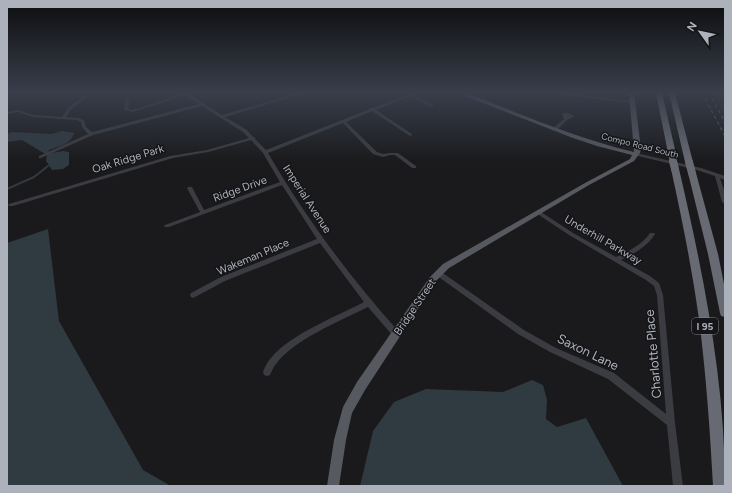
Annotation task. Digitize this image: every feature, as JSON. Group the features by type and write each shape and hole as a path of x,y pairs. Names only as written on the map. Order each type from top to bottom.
{"highway":[{"name":"I 95","path":"664,116 693,251 704,320 712,388 720,486"},
{"name":"I 95","path":"678,116 713,254 725,313"}],"main road":[{"name":"Compo Road South","path":"520,116 595,144 636,154"},
{"path":"634,116 638,149 636,154"},
{"name":"Bridge Street","path":"334,486 340,440 348,411 361,386 438,273 446,266 538,212 587,184 623,166 632,160 636,154"}],"street":[{"path":"34,116 78,118 83,121 84,127 91,134"},
{"path":"42,156 91,134 159,116"},
{"name":"Imperial Avenue","path":"222,116 253,138 264,152 283,184 321,240 369,303 396,334"},
{"path":"264,152 355,116"},
{"path":"382,116 410,135"},
{"path":"555,130 566,119"},
{"path":"343,121 375,153 383,156 396,154 414,167"},
{"name":"Oak Ridge Park","path":"11,205 172,157 208,151 253,138"},
{"name":"Compo Road South","path":"636,154 725,178"},
{"path":"717,175 725,202"},
{"name":"Ridge Drive","path":"167,226 283,184"},
{"name":"Ridge Drive","path":"190,188 203,213"},
{"name":"Underhill Parkway","path":"538,212 571,234 617,259 657,285"},
{"path":"617,259 639,248 650,239 652,234"},
{"name":"Wakeman Place","path":"193,295 223,280 321,240"},
{"name":"Saxon Lane","path":"438,273 521,332 553,350 611,376 671,423"},
{"name":"Charlotte Place","path":"657,285 660,295 671,423"},
{"path":"268,372 274,360 284,350 303,338 369,303"},
{"path":"671,423 678,486"}],"shaded area":[{"path":"62,131 74,133 67,143 48,151 52,153 63,151 69,152 69,165 63,169 52,170 46,161 47,155 22,140 7,142 7,134 12,132 51,134"},
{"path":"48,229 59,321 143,470 171,486 7,486 7,243"},
{"path":"532,380 543,385 547,400 546,419 557,427 586,418 623,486 360,486 373,431 394,402 426,389 503,392"}],"waterway":[{"path":"7,189 34,177 48,166"}],"railway":[{"path":"714,116 725,136"},
{"path":"722,116 725,122"}]}
